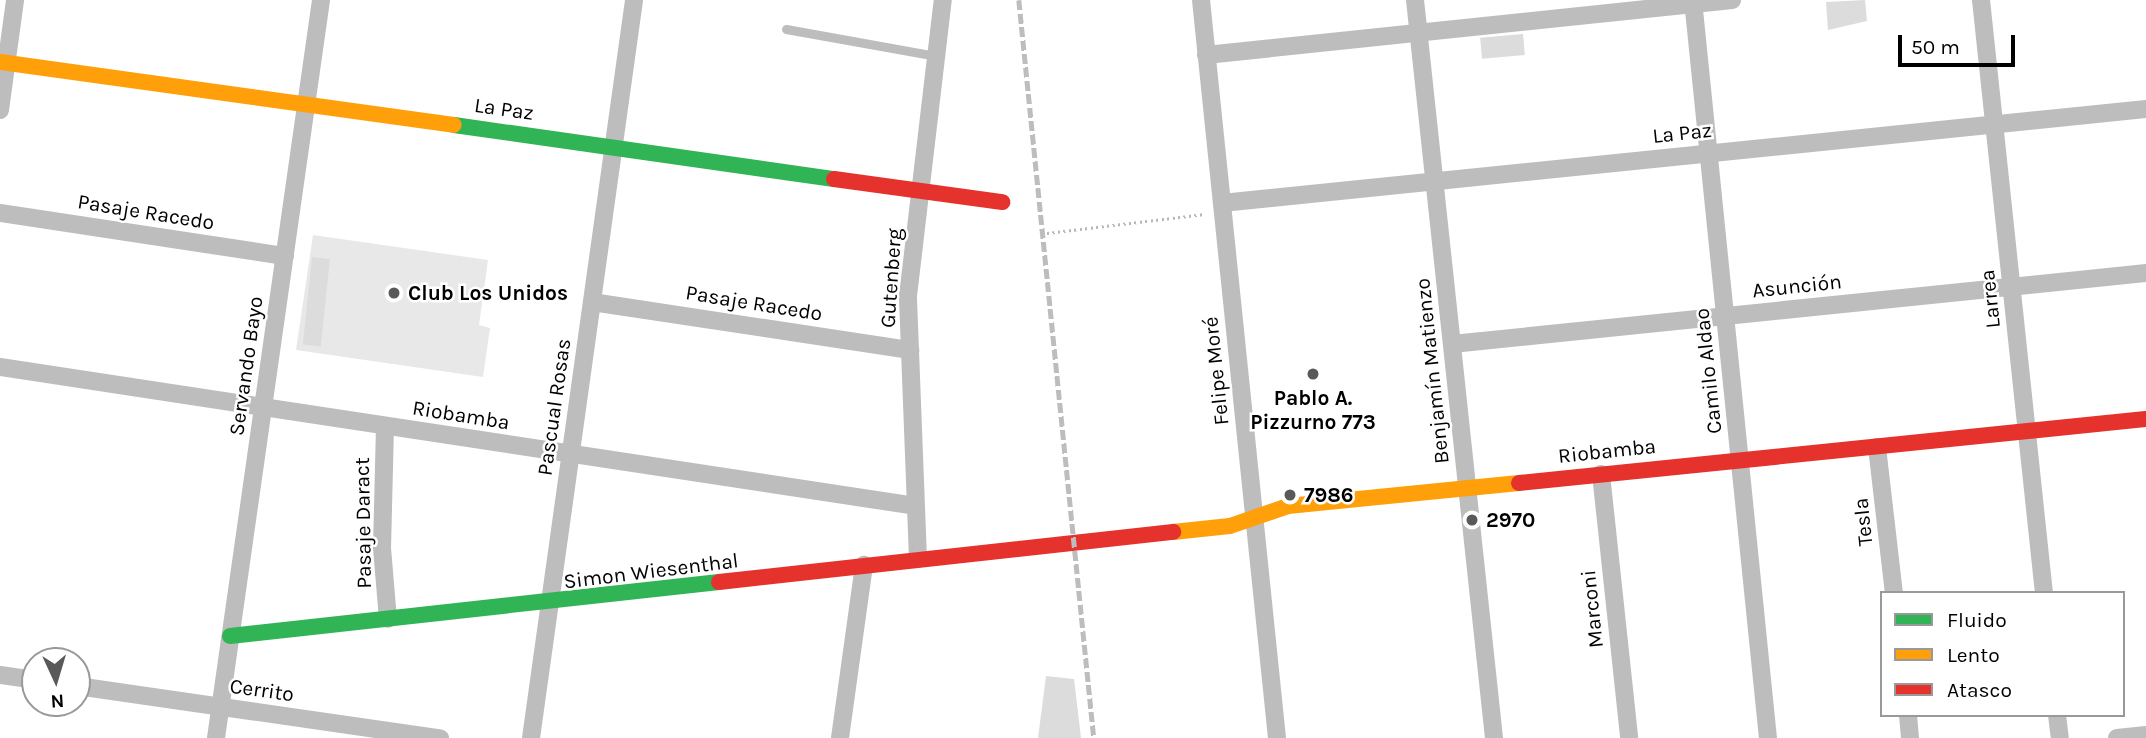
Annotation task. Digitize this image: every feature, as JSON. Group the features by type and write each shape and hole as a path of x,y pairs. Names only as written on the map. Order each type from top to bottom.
{"street":[{"path":"0,110 3,62 15,0"},
{"name":"Servando Bayo","path":"216,738 321,0"},
{"name":"Pascual Rosas","path":"531,738 634,0"},
{"name":"Gutenberg","path":"918,559 908,296 943,0"},
{"name":"Felipe Moré","path":"1200,0 1277,738"},
{"name":"Benjamín Matienzo","path":"1415,0 1494,738"},
{"path":"1206,55 1732,0"},
{"name":"Larrea","path":"1982,0 2044,591"},
{"name":"Camilo Aldao","path":"1693,2 1768,738"},
{"name":"La Paz","path":"3,62 1002,202"},
{"name":"La Paz","path":"1222,207 1434,181 2146,109"},
{"name":"Pasaje Racedo","path":"0,213 285,256"},
{"name":"Asunción","path":"1452,344 2146,274"},
{"name":"Pasaje Racedo","path":"592,302 910,350"},
{"name":"Riobamba","path":"0,368 916,506"},
{"name":"Riobamba","path":"1076,542 1254,519 1288,506 2146,419"},
{"name":"Pasaje Daract","path":"385,426 382,548 388,619"},
{"name":"Tesla","path":"1877,447 1894,591"},
{"name":"Marconi","path":"1601,474 1629,738"},
{"name":"Simon Wiesenthal","path":"230,636 549,605 864,565 1076,542"},
{"path":"840,738 864,565"},
{"path":"0,675 21,678"},
{"name":"Cerrito","path":"91,688 374,733 440,738"},
{"path":"1908,717 1910,738"},
{"path":"2057,717 2060,738"},
{"path":"2117,738 2146,735"}],"lane":[{"path":"786,29 936,56"}],"path":[{"path":"1046,233 1222,207"}],"shaded area":[{"name":"Club Los Unidos","path":"313,235 488,260 479,325 490,328 483,377 296,350"}],"building":[{"path":"1865,0 1867,21 1828,30 1826,2"},
{"path":"1523,34 1525,55 1482,59 1480,38"},
{"path":"312,257 330,259 321,346 303,345"},
{"path":"1046,676 1074,679 1081,738 1038,738"}],"railway":[{"path":"1019,0 1094,738"}],"traffic: fast":[{"path":"454,125 834,179"},
{"path":"230,636 719,582"}],"traffic: slow":[{"path":"0,62 454,125"},
{"path":"1173,532 1230,526 1288,506 1519,483"}],"traffic: jam":[{"path":"834,179 1002,202"},
{"path":"1519,483 2146,419"},
{"path":"719,582 1173,532"}],"place":[{"name":"Club Los Unidos","path":"394,293"},
{"name":"Pablo A. Pizzurno 773","path":"1313,374"},
{"name":"7986","path":"1290,495"},
{"name":"2970","path":"1472,520"}]}
